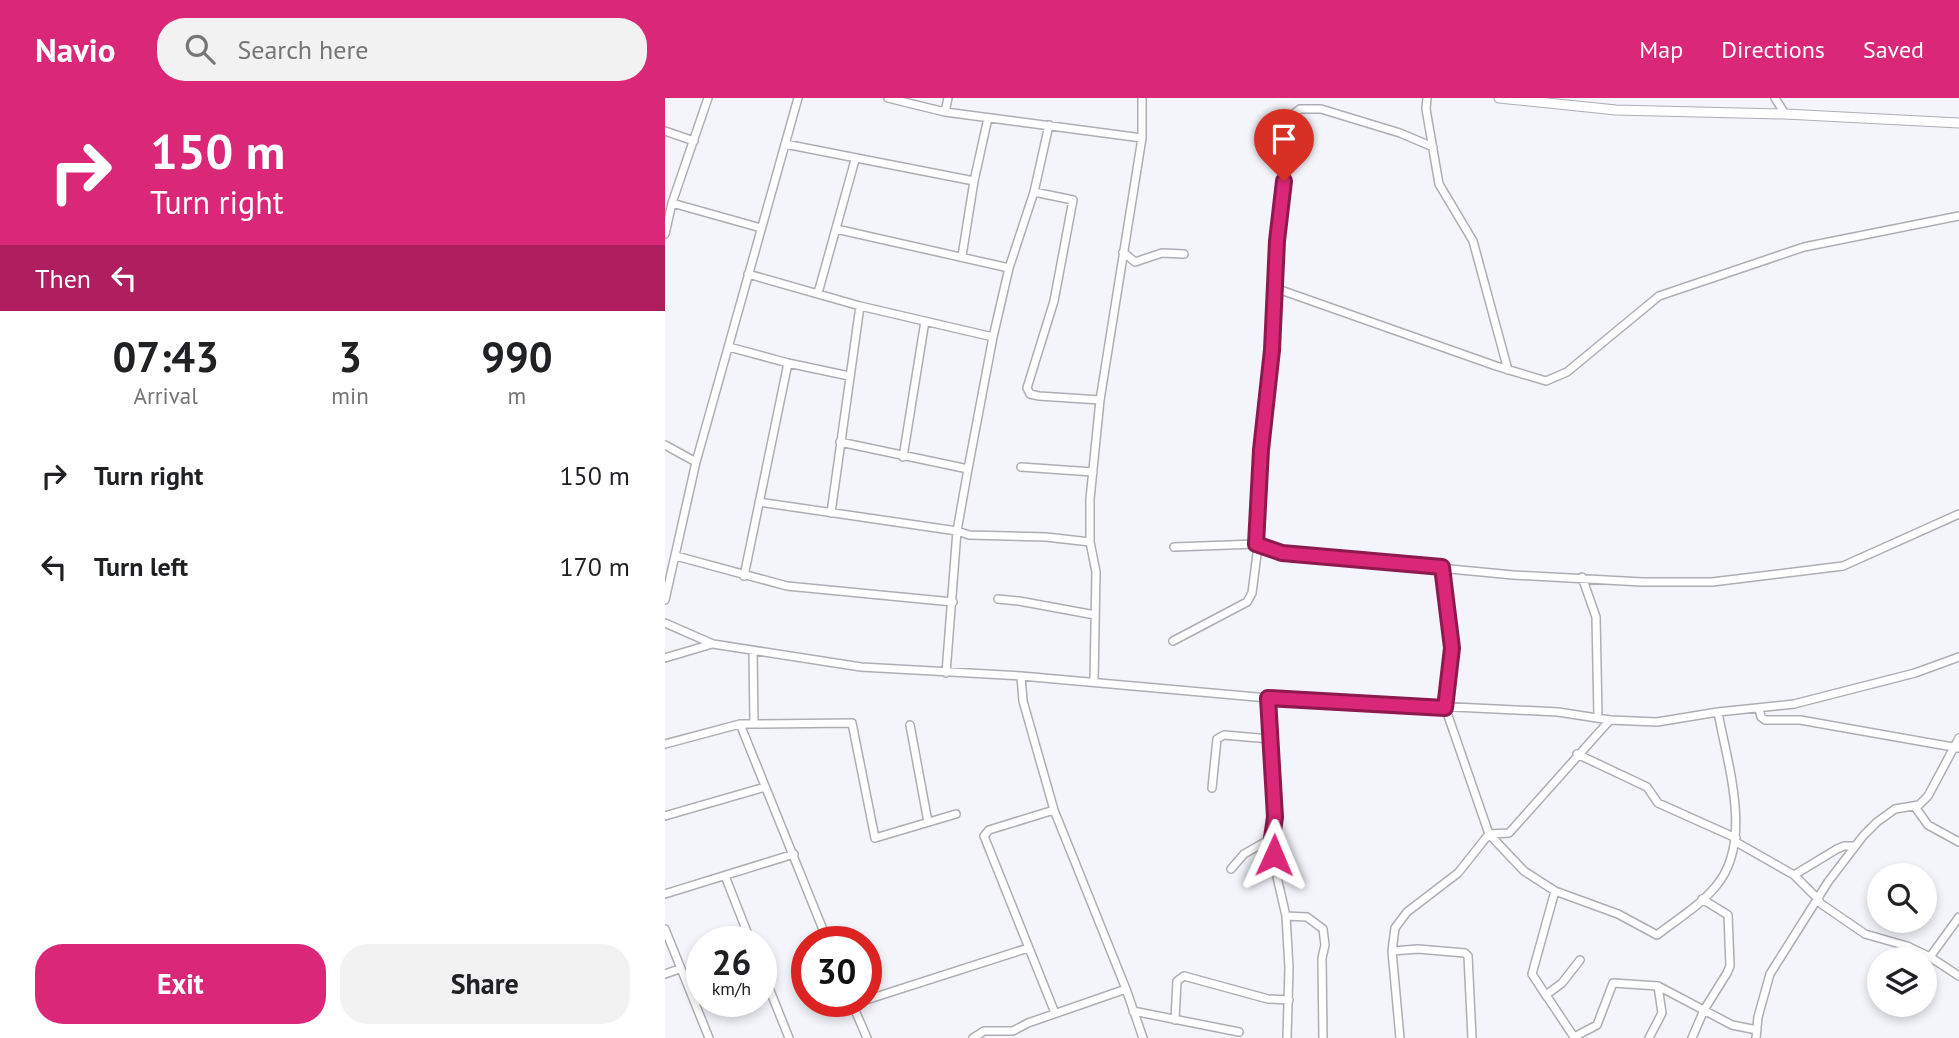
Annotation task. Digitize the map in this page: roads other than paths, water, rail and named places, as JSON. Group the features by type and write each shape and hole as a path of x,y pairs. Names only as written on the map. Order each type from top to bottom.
{"main road":[{"path":"1504,98 1616,110 1785,114 1959,124"}],"street":[{"path":"665,234 672,203 708,98"},
{"path":"665,600 697,462 798,98"},
{"path":"888,98 945,112 1142,138"},
{"path":"945,112 948,98"},
{"path":"1094,682 1095,572 1090,542 1090,499 1100,400 1142,138 1142,98"},
{"path":"1427,98 1426,109 1439,184 1473,241 1508,370"},
{"path":"1775,98 1785,114"},
{"path":"1173,641 1247,603 1252,593 1257,554 1262,440 1272,350 1277,241 1285,172 1284,143 1286,128 1292,115 1300,109 1321,109 1400,133 1433,147"},
{"path":"963,256 974,181 988,118"},
{"path":"946,673 957,531 968,469 1009,268 1034,192 1049,125"},
{"path":"665,131 694,141"},
{"path":"785,144 974,181"},
{"path":"818,293 855,159"},
{"path":"1034,192 1073,200 1054,301 1027,388 1030,394 1039,396 1100,400"},
{"path":"672,203 761,228"},
{"path":"1275,288 1546,381 1567,372 1641,309 1668,292 1804,247 1959,216"},
{"path":"836,229 1009,268"},
{"path":"1123,253 1135,262 1162,253 1184,254"},
{"path":"748,274 860,306 993,337"},
{"path":"831,513 860,306"},
{"path":"903,457 925,321"},
{"path":"729,347 849,376"},
{"path":"744,576 788,363"},
{"path":"840,442 968,469"},
{"path":"665,445 697,462"},
{"path":"1021,467 1093,472"},
{"path":"759,502 969,535 1046,537 1090,542"},
{"path":"1174,547 1256,544 1282,553 1513,575 1642,582 1712,582 1836,568 1959,514"},
{"path":"676,556 787,586 953,602"},
{"path":"1442,567 1452,648 1445,708 1489,834 1524,871 1555,891 1618,914 1657,935 1717,886 1732,859 1736,840 1733,790 1718,712"},
{"path":"1582,577 1596,617 1598,717"},
{"path":"998,599 1095,615"},
{"path":"665,623 713,644 861,667 1021,676 1268,698 1557,712 1610,720 1657,723 1718,712 1794,704 1915,673 1959,657"},
{"path":"665,658 713,644"},
{"path":"753,651 754,724"},
{"path":"1021,676 1023,701 1054,810 1143,1038"},
{"path":"1268,698 1275,817 1272,838 1276,877 1286,916 1289,1000 1287,1038"},
{"path":"1759,709 1765,720 1800,720 1956,747"},
{"path":"1400,1038 1392,935 1401,918 1458,873 1489,834 1509,833 1610,720"},
{"path":"665,744 740,724 852,723 875,838 956,814"},
{"path":"740,724 822,926"},
{"path":"910,725 928,822"},
{"path":"1212,788 1217,739 1224,735 1270,739"},
{"path":"1555,891 1532,974 1574,1037 1597,1025 1613,983 1658,986 1732,1025 1756,1034 1762,998 1770,974 1828,882 1855,846 1887,814 1895,809 1915,807 1928,796 1959,738"},
{"path":"1577,754 1647,787 1658,803 1736,840 1794,875 1818,900 1865,934 1909,947"},
{"path":"665,816 765,787"},
{"path":"1915,807 1928,825 1959,842"},
{"path":"1054,810 989,830 984,836 1055,1013"},
{"path":"1231,869 1244,854 1272,838"},
{"path":"1794,875 1836,849 1855,846"},
{"path":"665,894 793,854"},
{"path":"725,876 745,926"},
{"path":"1692,1038 1704,1010 1727,973 1730,947 1727,915 1702,899"},
{"path":"1286,916 1307,916 1323,929 1323,1038"},
{"path":"1937,947 1959,917"},
{"path":"665,929 709,1038"},
{"path":"882,994 1028,948"},
{"path":"1392,951 1418,949 1465,953 1468,956 1472,1038"},
{"path":"1546,995 1562,983 1580,960"},
{"path":"1937,962 1959,976"},
{"path":"665,974 680,969"},
{"path":"1175,1020 1175,989 1177,981 1184,976 1268,999 1289,1000"},
{"path":"1649,1038 1662,1013 1658,986"},
{"path":"973,1038 984,1031 1013,1031 1055,1013 1126,989"},
{"path":"777,1008 789,1038"},
{"path":"1133,1011 1239,1032"},
{"path":"858,1017 867,1038"}]}
